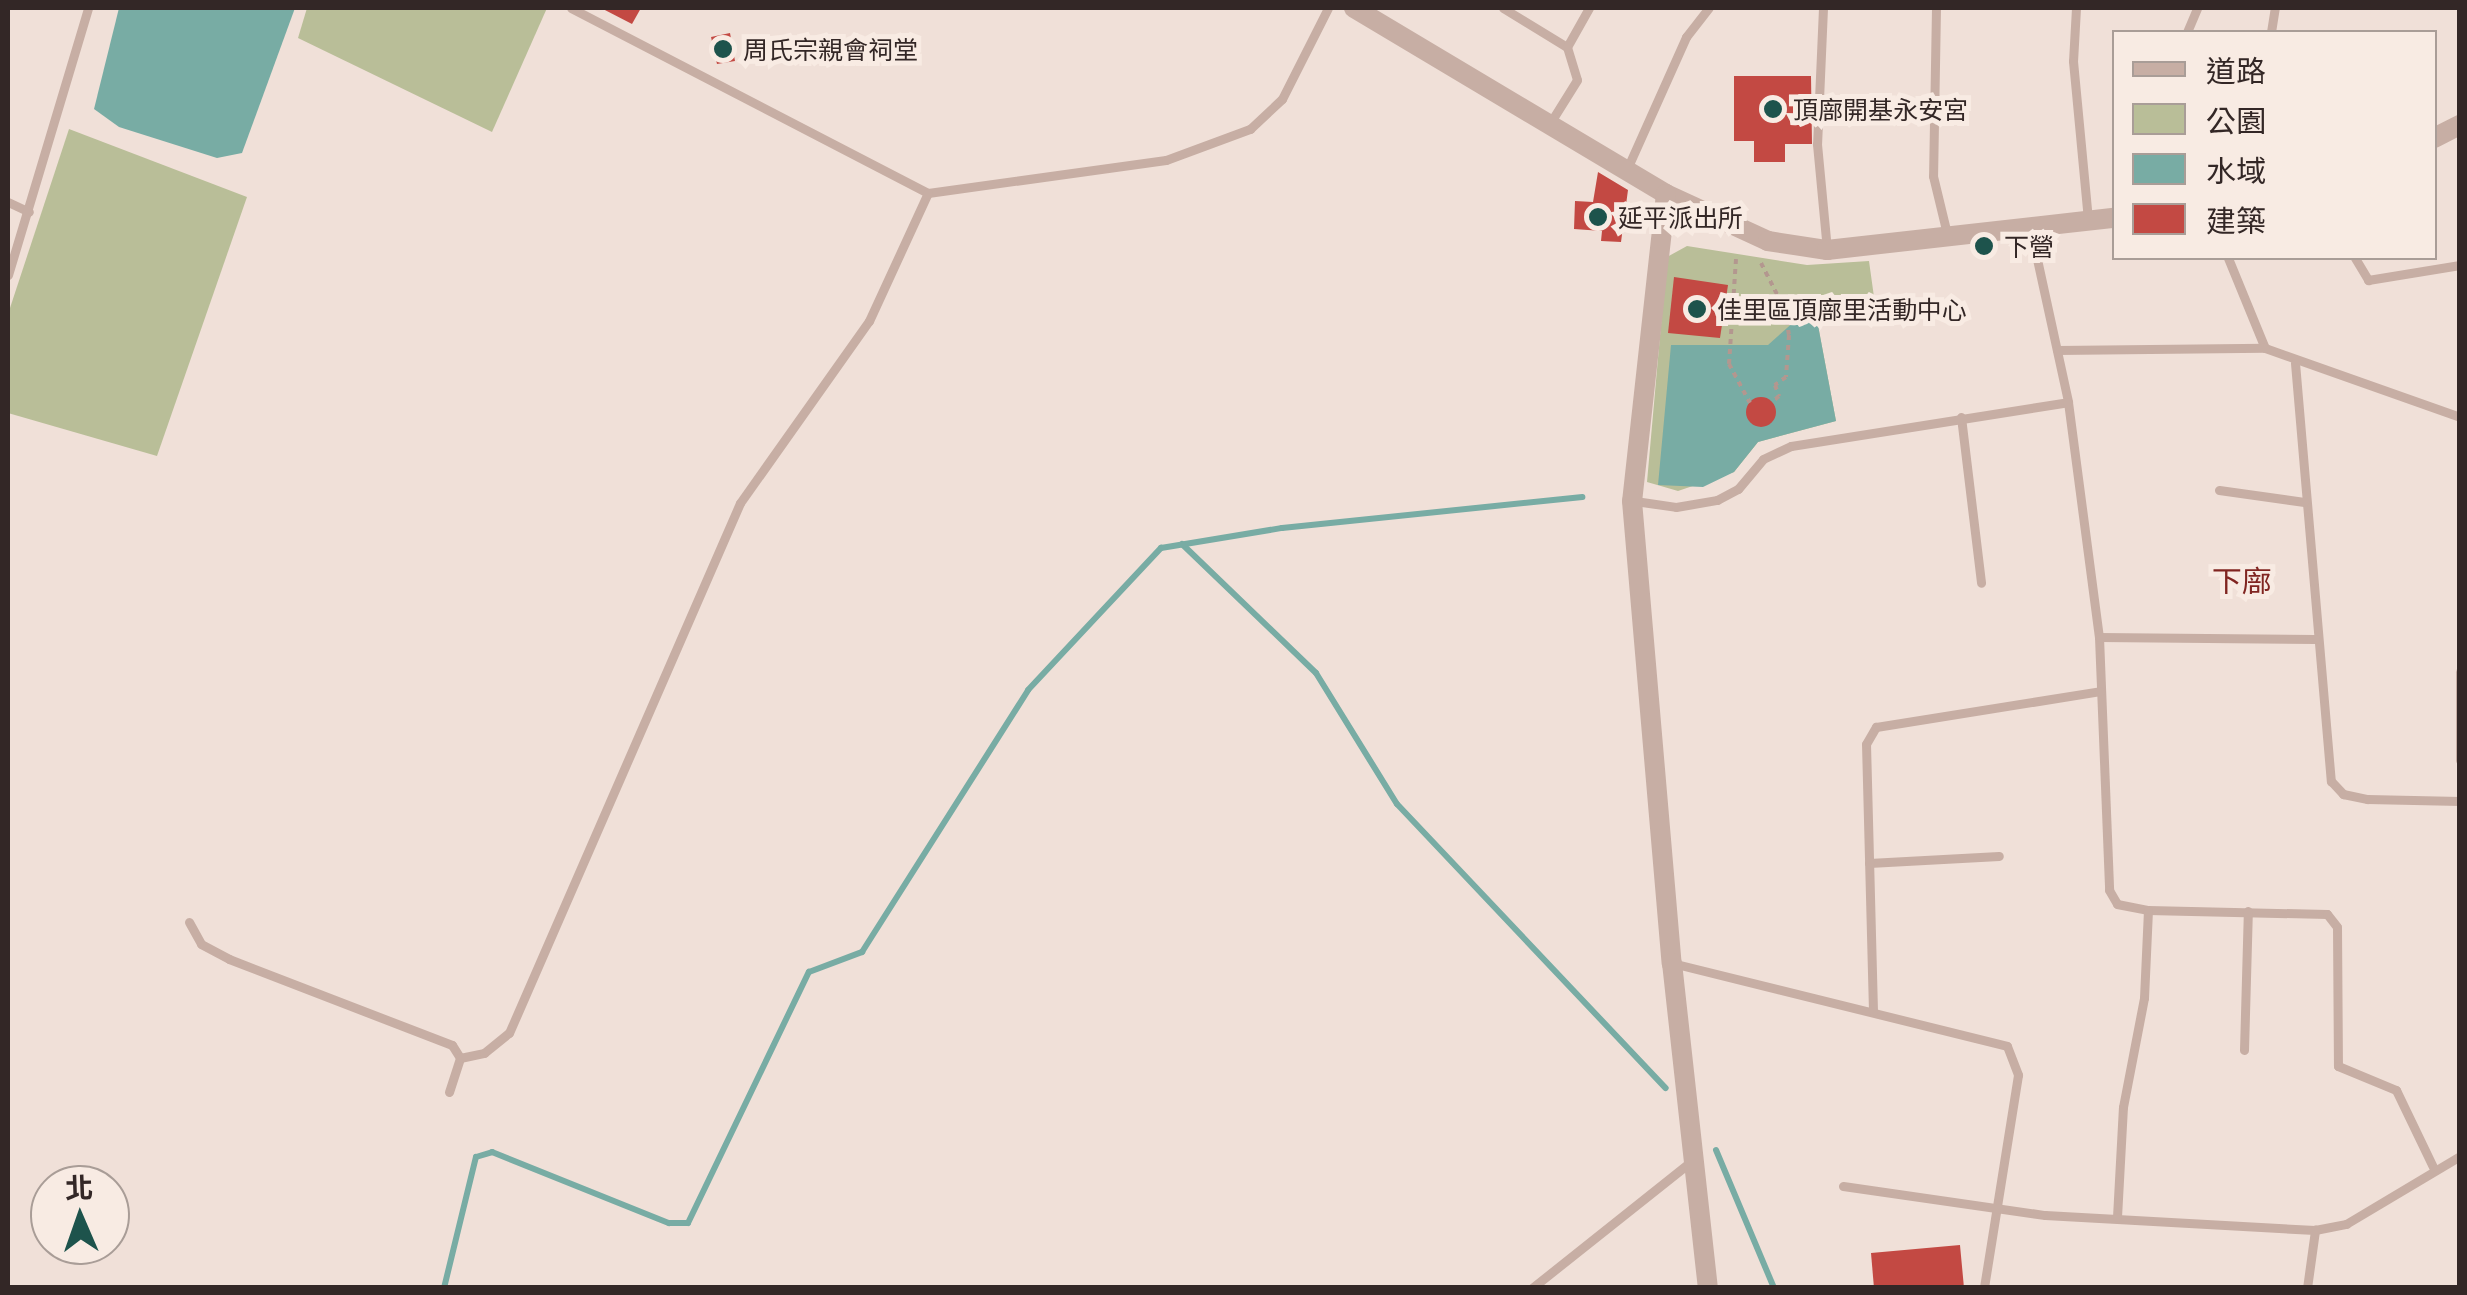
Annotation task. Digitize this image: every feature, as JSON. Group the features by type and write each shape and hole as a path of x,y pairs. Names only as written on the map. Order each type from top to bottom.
{"street":[{"path":"1354,8 1552,120 1666,194 1768,241 1827,250 1949,241 2029,223 2112,218"},
{"path":"2437,136 2460,124"},
{"path":"1666,194 1632,501 1672,962 1708,1288"}],"lane":[{"path":"8,275 88,8"},
{"path":"571,8 928,194 1166,160 1250,129 1282,99 1328,8"},
{"path":"1504,8 1567,47 1577,80 1552,120"},
{"path":"1567,47 1589,8"},
{"path":"1626,170 1686,38 1709,8"},
{"path":"1823,8 1818,144 1827,250"},
{"path":"1936,8 1933,176 1949,241"},
{"path":"2076,8 2073,61 2088,219"},
{"path":"460,1058 484,1053 510,1033 740,503 869,321 928,194"},
{"path":"8,202 29,212"},
{"path":"2029,223 2068,402 2099,637 2109,890 2116,904 2148,910 2327,914 2337,927 2338,1066 2396,1090 2433,1167"},
{"path":"2229,260 2265,348"},
{"path":"2356,260 2368,280 2460,265"},
{"path":"2057,350 2265,348 2295,362 2460,417"},
{"path":"2295,362 2315,639 2331,781 2343,794 2367,799 2460,801"},
{"path":"1632,501 1676,508 1717,500 1738,489 1763,459 1791,446 2068,402"},
{"path":"1962,417 1981,583"},
{"path":"2219,490 2304,502"},
{"path":"2099,637 2315,639"},
{"path":"2460,672 2460,760"},
{"path":"1874,1011 1866,744 1876,727 2100,690"},
{"path":"1869,863 1999,856"},
{"path":"2117,1217 2123,1107 2144,998 2148,910"},
{"path":"2244,1050 2248,911"},
{"path":"189,922 201,944 228,959 452,1046 460,1058"},
{"path":"1672,962 2006,1046 2018,1075 1993,1209 1984,1288"},
{"path":"449,1092 460,1058"},
{"path":"1842,1186 1993,1209 2315,1230 2346,1224 2380,1206 2433,1167 2460,1156"},
{"path":"1532,1288 1694,1159"},
{"path":"2307,1288 2315,1230"}],"path":[{"path":"1736,259 1728,348 1750,403"},
{"path":"1761,262 1788,328 1786,377 1776,385 1778,396 1772,402"}],"green space":[{"path":"307,8 547,8 492,132 298,38"},
{"path":"69,129 247,197 157,456 8,413 8,314"},
{"path":"1687,246 1807,265 1869,261 1874,297 1814,304 1836,421 1758,442 1734,472 1678,491 1647,482 1667,257"}],"water":[{"path":"119,8 295,8 242,153 217,158 119,127 94,109"},
{"path":"1814,304 1836,421 1758,442 1734,472 1703,487 1658,485 1671,345 1768,345"}],"building":[{"path":"601,8 641,8 632,24"},
{"name":"周氏宗親會祠堂","path":"730,33 735,61 717,64 711,37"},
{"name":"頂廍開基永安宮","path":"1734,76 1811,76 1812,144 1785,144 1785,162 1754,162 1754,141 1734,141"},
{"name":"延平派出所","path":"1598,172 1628,190 1621,242 1601,241 1602,231 1574,229 1575,201 1593,202"},
{"name":"佳里區頂廍里活動中心","path":"1674,277 1728,285 1720,338 1668,333"},
{"path":"1761,397 1772,401 1776,412 1772,423 1761,427 1750,423 1746,412 1750,401"},
{"path":"1960,1245 1964,1288 1874,1288 1871,1253"}],"waterway":[{"path":"444,1288 476,1157 492,1152 669,1223 688,1223 809,972 862,952 1028,690 1161,548 1282,528 1582,497"},
{"path":"1182,544 1316,673 1397,804 1666,1088"},
{"path":"1716,1150 1774,1288"}],"place":[{"name":"周氏宗親會祠堂","path":"723,49"},
{"name":"頂廍開基永安宮","path":"1773,109"},
{"name":"延平派出所","path":"1598,217"},
{"name":"下營","path":"1984,246"},
{"name":"佳里區頂廍里活動中心","path":"1697,309"}],"district":[{"name":"下廍","path":"2242,580"}]}
